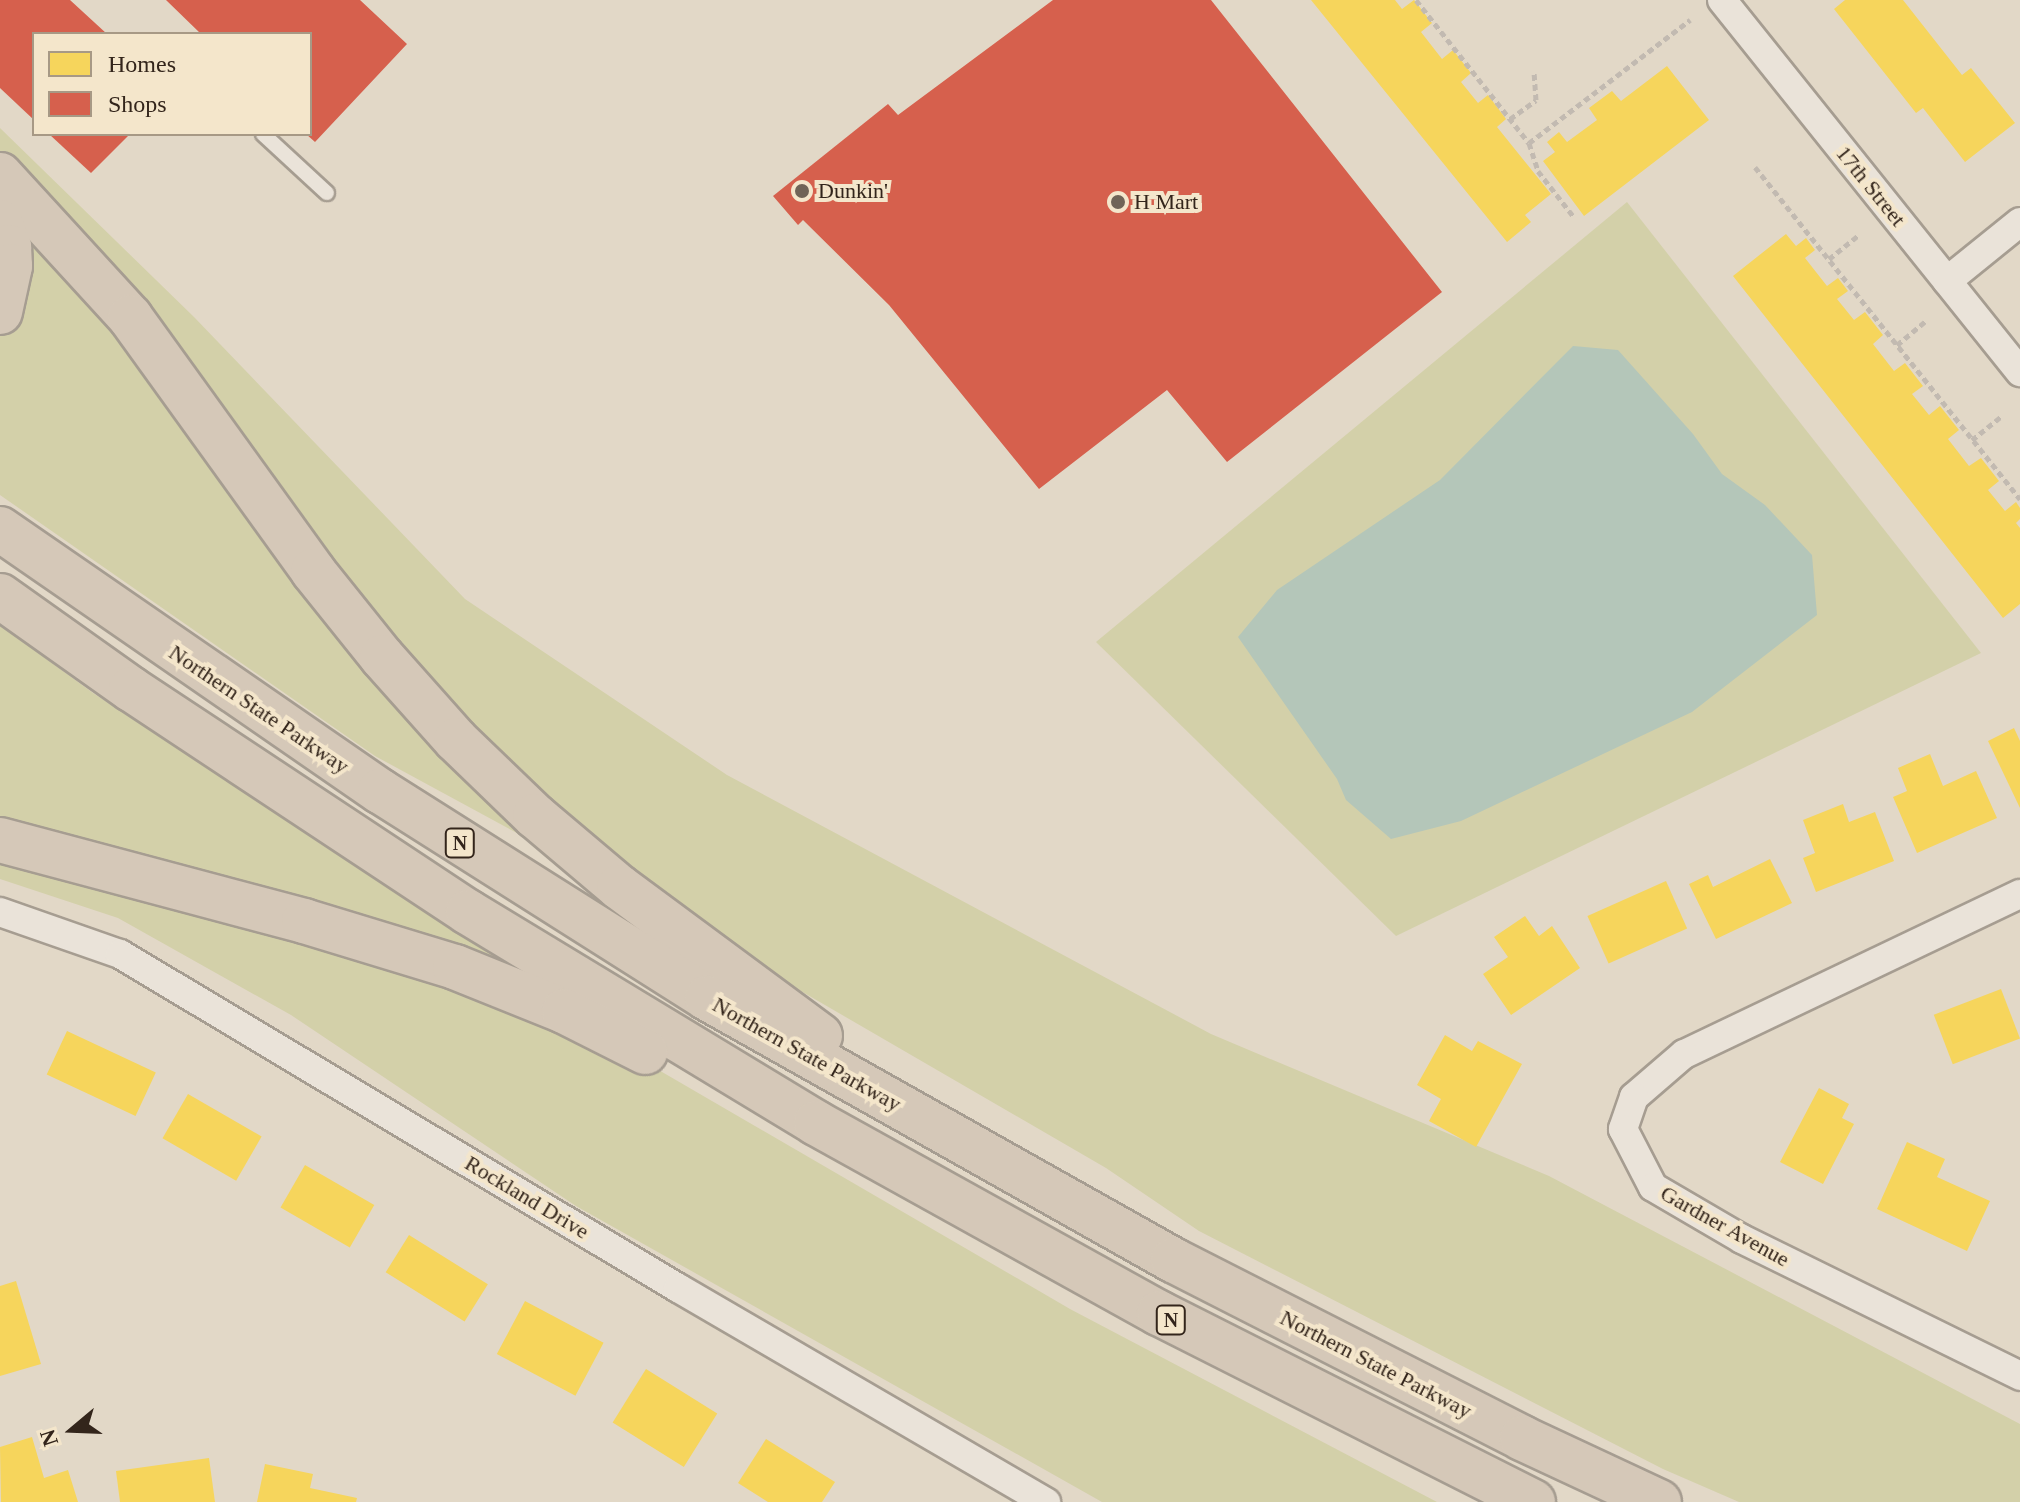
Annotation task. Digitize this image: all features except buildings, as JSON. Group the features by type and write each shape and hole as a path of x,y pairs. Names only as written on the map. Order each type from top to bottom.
{"highway":[{"path":"0,175 130,317 321,582 456,740 535,816 619,887 793,1014 939,1128"},
{"path":"0,222 9,247 10,266 0,312"},
{"name":"Northern State Parkway","path":"0,529 162,644 488,862 707,998 1053,1195 1257,1304 1522,1438 1659,1502"},
{"name":"N","path":"0,596 131,689 468,912 816,1123 1172,1320 1533,1502"},
{"path":"0,840 304,921 455,967 564,1011 626,1044 816,1123"}],"street":[{"name":"17th Street","path":"1722,0 2020,372"},
{"path":"1947,281 2020,222"},
{"name":"Gardner Avenue","path":"2020,894 1684,1054 1634,1097 1623,1129 1653,1187 1742,1239 2020,1376"},
{"name":"Rockland Drive","path":"0,912 120,954 678,1288 1046,1502"}],"lane":[{"path":"265,136 327,193"}],"path":[{"path":"1416,0 1529,143 1538,171 1574,217"},
{"path":"1529,143 1690,20"},
{"path":"1510,119 1536,100 1534,72"},
{"path":"1755,167 2020,499"},
{"path":"1829,259 1859,235"},
{"path":"1897,345 1926,321"},
{"path":"1972,440 2002,416"}],"shaded area":[{"path":"0,128 194,317 465,599 727,775 1211,1034 1549,1176 2020,1424 2020,1502 1739,1502 1663,1469 1199,1231 1106,1168 756,965 603,854 487,746 404,658 0,157"},
{"path":"1627,202 1981,653 1396,936 1096,642"},
{"path":"5,203 550,851 375,756 0,495 0,334 18,305"},
{"path":"1573,346 1618,350 1693,434 1722,474 1765,505 1812,555 1817,615 1692,712 1461,821 1391,839 1346,800 1337,779 1238,637 1277,590 1440,480"},
{"path":"0,625 93,693 494,956 484,959 0,821"},
{"path":"0,850 469,985 595,1033 1070,1309 1437,1502 1102,1502 576,1206 291,1015 118,918 0,879"}],"place":[{"name":"Dunkin'","path":"802,191"},
{"name":"H Mart","path":"1118,202"}]}
